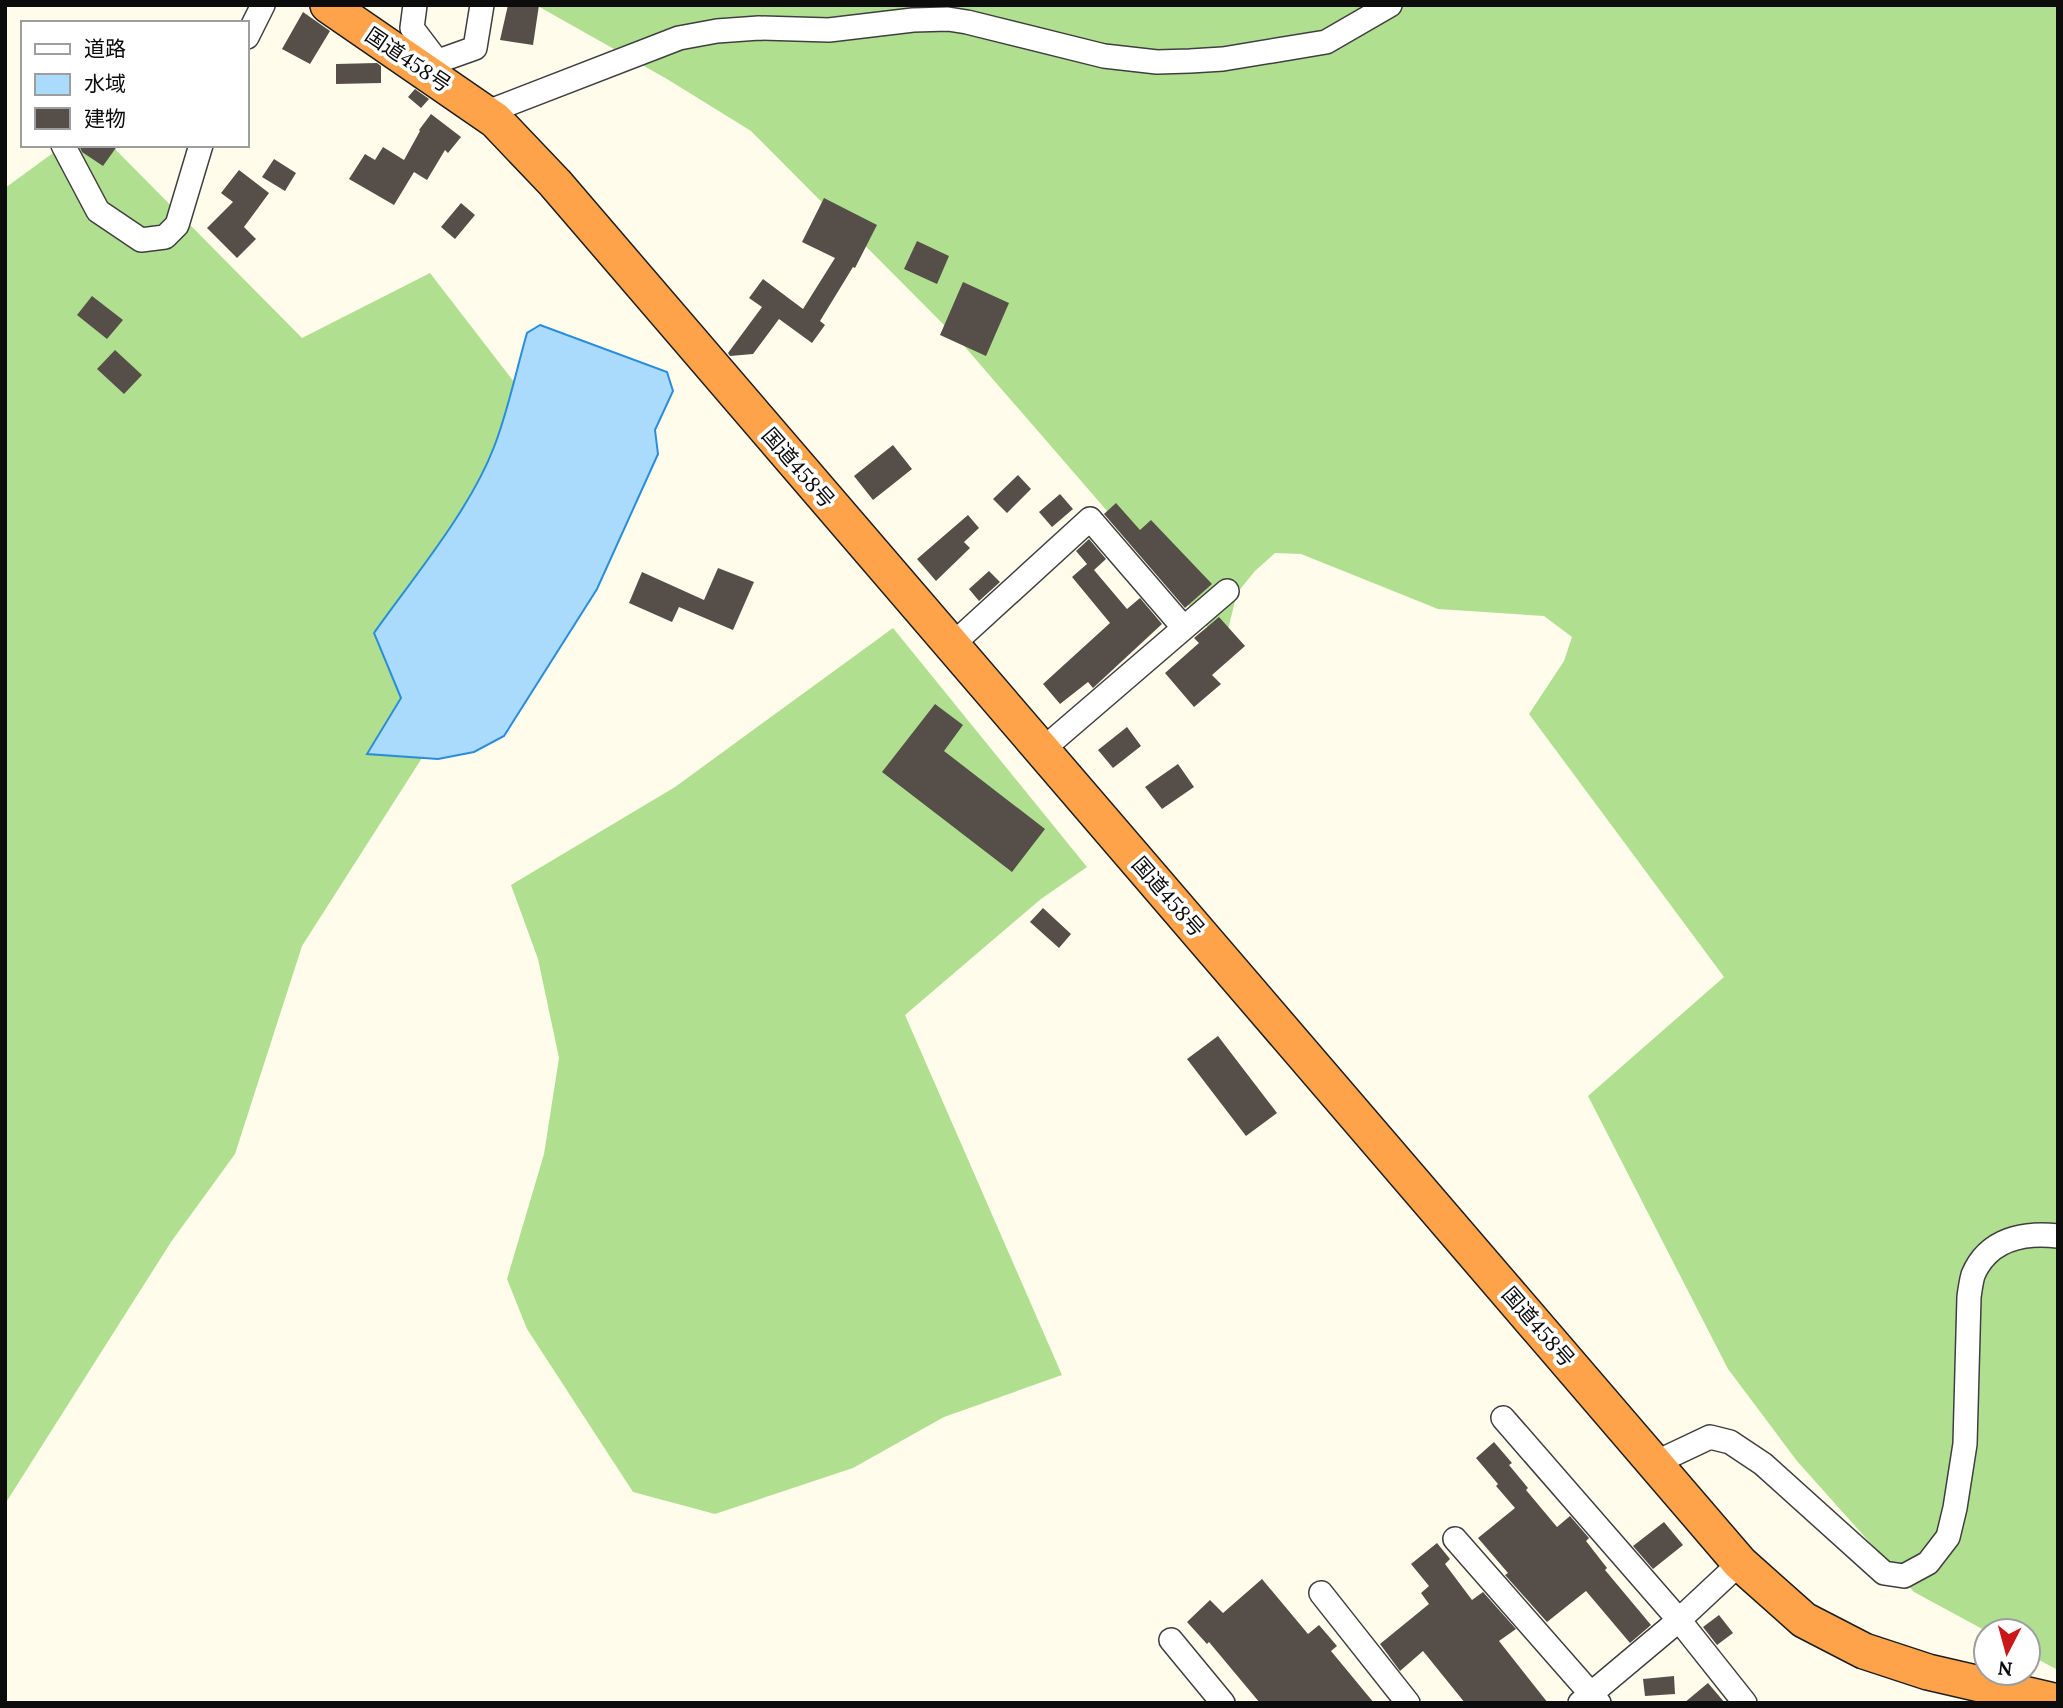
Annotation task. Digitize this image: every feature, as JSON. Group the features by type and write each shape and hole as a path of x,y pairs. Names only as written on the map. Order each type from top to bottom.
{"highway":[{"name":"国道458号","path":"328,5 428,65 495,120 555,183 1740,1563 1804,1620 1864,1651 1928,1672 2058,1702"}],"street":[{"path":"248,35 263,5"},
{"path":"415,5 412,28 428,65 475,48 482,5"},
{"path":"485,113 680,38 717,31 759,28 829,30 913,20 948,19 1104,56 1190,61 1223,59 1326,42 1390,5"},
{"path":"64,147 98,211 141,240 164,237 177,225 200,147"},
{"path":"952,645 1090,519 1184,628"},
{"path":"1042,750 1227,591"},
{"path":"1655,1463 1710,1437 1730,1442 1763,1464 1884,1573 1904,1576 1928,1563 1948,1537 1965,1444 1969,1297 1973,1275 1987,1253 2007,1241 2033,1233 2058,1236"},
{"path":"1503,1418 1679,1620 1745,1703"},
{"path":"1455,1539 1590,1700 1740,1563"},
{"path":"1321,1593 1408,1703"},
{"path":"1171,1640 1223,1703"}],"green space":[{"path":"536,5 2058,5 2058,1670 2042,1661 2042,1617 1972,1617 1972,1623 1914,1592 1797,1461 1728,1369 1588,1096 1724,977 1529,714 1564,661 1572,637 1544,616 1438,609 1301,554 1275,553 1255,571 1237,593 1224,646 959,340 751,131 667,79"},
{"path":"61,147 113,147 302,338 430,273 595,487 302,946 235,1154 171,1242 5,1504 5,188"},
{"path":"893,628 1087,867 1041,899 905,1015 1062,1375 944,1417 853,1468 715,1514 633,1492 527,1329 507,1279 544,1154 559,1058 538,959 511,885 675,787"}],"water":[{"path":"540,325 667,372 673,391 655,430 658,454 597,589 504,736 474,752 438,759 367,754 401,698 374,633 440,543 484,471 508,405 527,333"}],"building":[{"path":"508,5 539,5 533,45 500,40"},
{"path":"303,12 330,31 310,64 282,49"},
{"path":"377,63 381,66 381,83 336,84 336,64"},
{"path":"415,89 429,99 421,108 408,97"},
{"path":"431,114 461,137 448,153 445,150 427,180 414,172 394,205 349,179 365,154 375,160 383,147 404,160 419,130"},
{"path":"80,147 117,147 103,166 82,152"},
{"path":"274,159 296,173 285,191 262,177"},
{"path":"239,170 269,193 244,227 256,239 237,258 207,228 233,202 221,193"},
{"path":"824,198 877,225 855,268 853,267 820,321 825,325 812,343 779,319 753,354 730,356 728,353 762,307 749,298 763,279 803,309 835,258 802,242"},
{"path":"461,203 475,215 455,239 441,227"},
{"path":"917,241 949,256 937,284 904,269"},
{"path":"963,282 1009,303 986,356 940,335"},
{"path":"92,296 123,320 107,339 77,315"},
{"path":"115,350 142,375 124,394 97,369"},
{"path":"893,445 912,469 873,500 854,476"},
{"path":"1018,475 1031,489 1007,513 993,499"},
{"path":"1060,494 1073,509 1052,527 1039,512"},
{"path":"1116,503 1140,530 1151,520 1212,584 1185,608 1104,514"},
{"path":"968,515 979,528 964,542 970,548 936,581 917,559"},
{"path":"1089,539 1106,559 1094,570 1127,609 1140,598 1162,624 1093,688 1088,682 1060,704 1043,684 1110,623 1072,577 1087,564 1076,551"},
{"path":"718,568 754,582 733,630 679,607 672,622 629,603 642,572 704,600"},
{"path":"989,571 1000,582 979,601 969,589"},
{"path":"1219,617 1245,646 1212,675 1221,684 1194,707 1165,673 1199,643 1194,638"},
{"path":"935,704 963,725 944,751 1045,829 1012,872 882,772"},
{"path":"1127,727 1141,746 1113,768 1098,750"},
{"path":"1178,764 1194,787 1162,809 1145,787"},
{"path":"1043,908 1071,934 1059,948 1030,922"},
{"path":"1218,1036 1277,1113 1246,1136 1187,1059"},
{"path":"1494,1442 1512,1463 1509,1465 1528,1488 1526,1490 1557,1527 1570,1516 1589,1538 1586,1541 1607,1568 1605,1570 1651,1625 1630,1643 1586,1591 1547,1622 1505,1575 1508,1573 1478,1538 1515,1508 1476,1458"},
{"path":"1664,1522 1683,1545 1653,1569 1633,1546"},
{"path":"1437,1543 1450,1559 1445,1564 1472,1600 1483,1592 1516,1629 1499,1641 1548,1703 1465,1703 1423,1651 1400,1671 1380,1644 1429,1604 1421,1593 1429,1586 1411,1564"},
{"path":"1262,1579 1308,1634 1319,1625 1337,1646 1331,1651 1374,1703 1260,1703 1209,1642 1207,1644 1187,1622 1210,1600 1223,1613"},
{"path":"1719,1615 1733,1633 1717,1645 1703,1627"},
{"path":"1674,1676 1675,1694 1645,1696 1643,1679"},
{"path":"1708,1683 1725,1703 1684,1703"}]}
